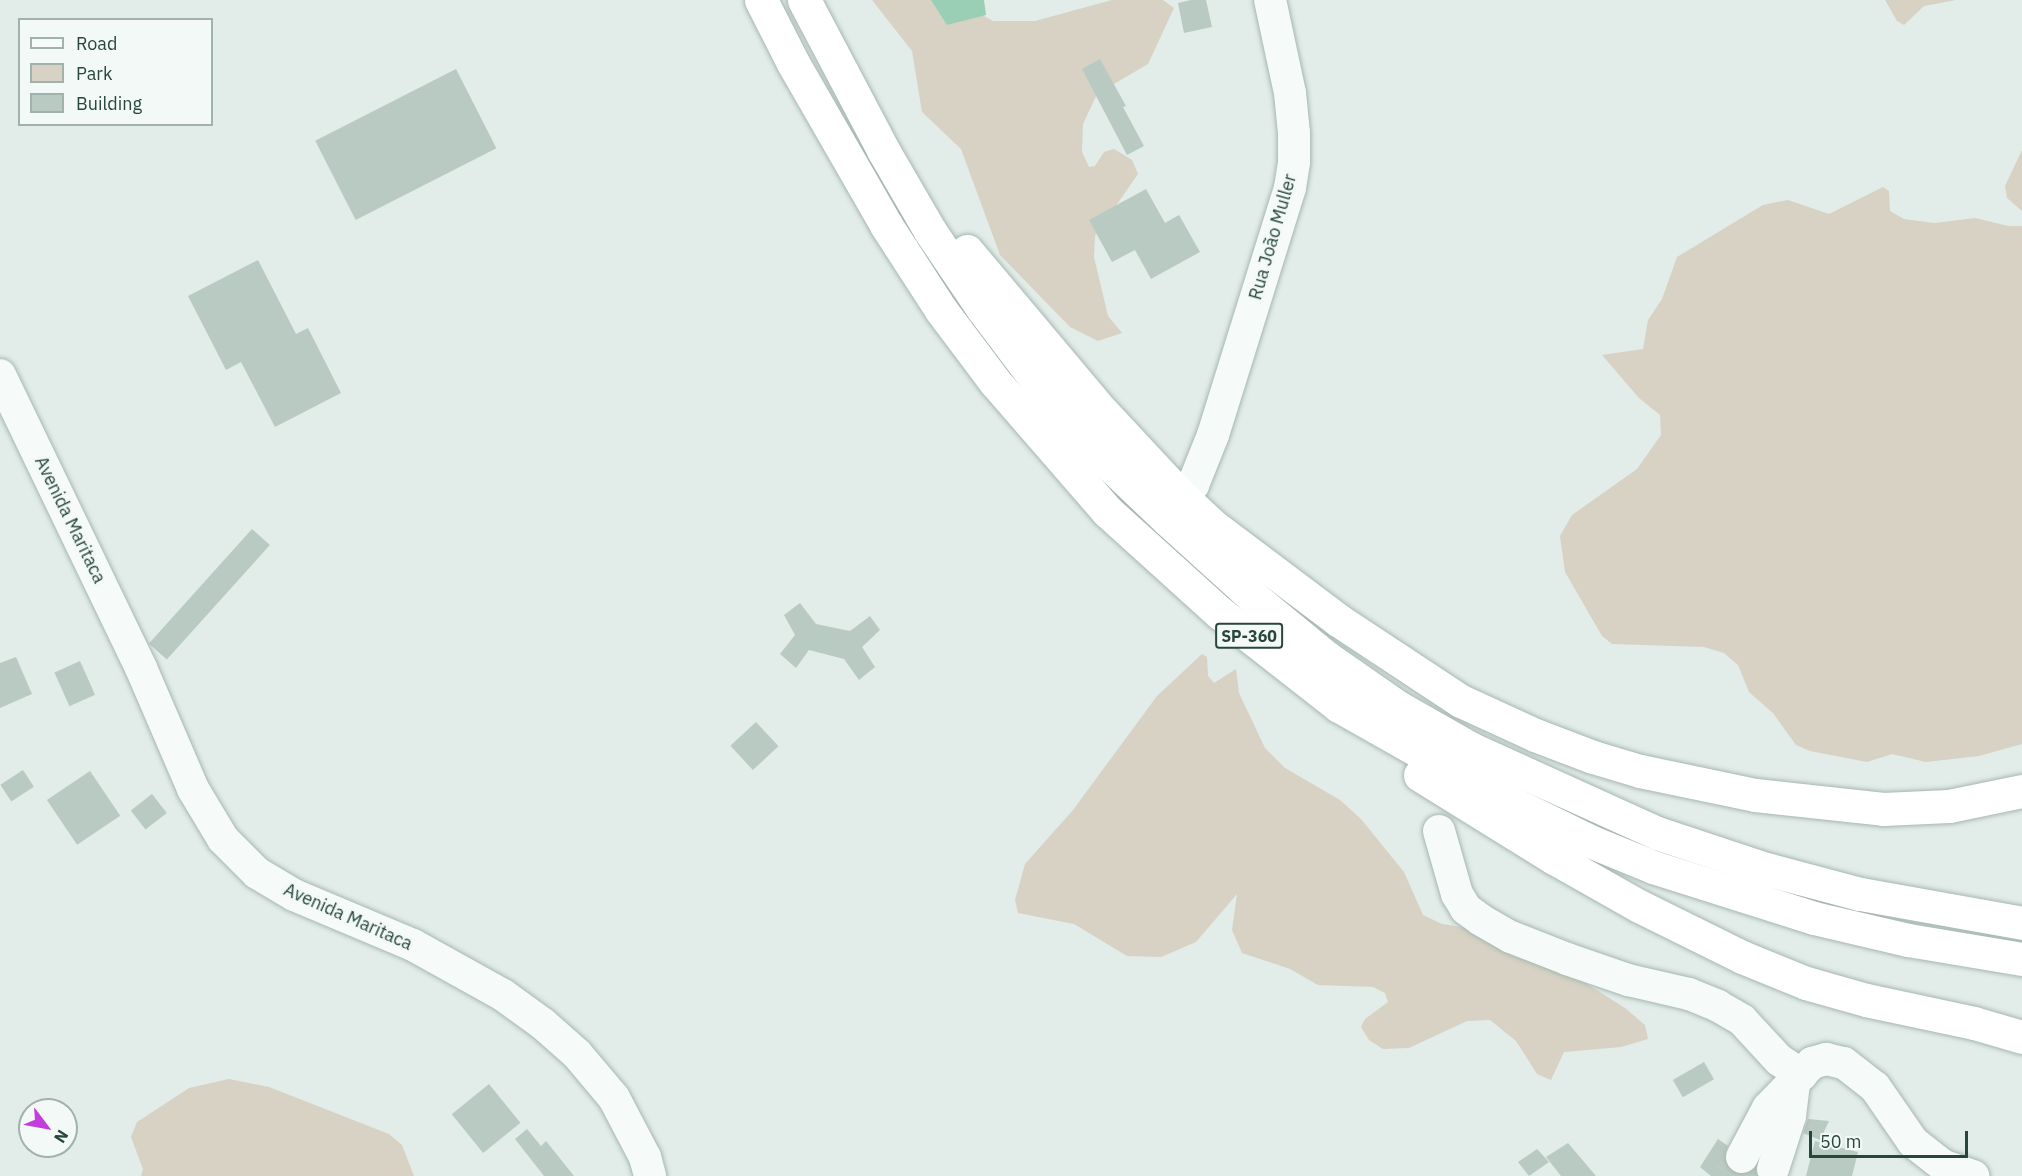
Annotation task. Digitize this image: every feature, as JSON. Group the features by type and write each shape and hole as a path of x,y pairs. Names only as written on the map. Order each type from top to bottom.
{"highway":[{"name":"SP-360","path":"761,0 793,63 886,225 941,309 995,382 1107,512 1220,613 1339,706 1500,798 1592,842 1653,867 1814,918 1908,940 2022,959"},
{"name":"SP-360","path":"804,0 883,150 930,231 982,308 1045,392 1104,459 1253,597 1326,657 1398,707 1472,749 1657,833 1766,870 1860,894 2022,923"},
{"path":"883,150 910,175 983,272 1066,371 1179,494 1212,525 1338,620 1461,701 1535,735 1593,757 1640,771 1755,795 1883,809 1949,806 2022,790"},
{"path":"1339,706 1415,771 1485,817 1639,906 1742,957 1806,983 1866,1000 1964,1020 2022,1037"}],"street":[{"name":"Rua João Muller","path":"1213,435 1279,226 1290,188 1294,162 1290,93 1270,0"},
{"name":"Avenida Maritaca","path":"0,375 141,668 193,789 224,839 257,873 294,895 413,945 503,995 543,1024 578,1054 614,1098 645,1157 650,1176"},
{"path":"1179,494 1193,485 1213,435"},
{"path":"1212,525 1213,435"},
{"path":"1439,831 1457,894 1466,909 1481,920 1511,938 1567,959 1628,980 1689,994 1718,1006 1742,1020 1798,1079"},
{"path":"1742,1157 1768,1108 1812,1063 1826,1059 1844,1063 1875,1087 1913,1142 1944,1166 1973,1176"},
{"path":"1773,1169 1790,1116 1798,1079"}],"green space":[{"path":"872,0 963,0 972,9 993,21 1035,21 1112,0 1163,0 1174,8 1148,64 1097,94 1083,124 1082,152 1089,167 1095,166 1104,152 1114,149 1132,160 1138,174 1095,236 1094,257 1108,316 1122,333 1098,341 1070,327 1000,255 961,149 922,112 912,51"},
{"path":"1885,0 1956,0 1924,6 1904,25 1897,21"},
{"path":"2022,150 2022,211 2007,198 2005,186"},
{"path":"1883,187 1889,191 1890,211 1904,219 1934,223 1975,218 2008,226 2022,226 2022,744 1979,756 1926,762 1892,754 1867,762 1810,751 1796,745 1773,713 1749,692 1738,665 1724,653 1704,647 1612,644 1602,636 1565,572 1560,536 1572,515 1637,469 1661,435 1660,415 1639,398 1602,355 1643,349 1648,320 1662,299 1677,257 1763,205 1788,200 1829,214"},
{"path":"1202,654 1207,657 1208,676 1214,683 1236,669 1239,693 1265,748 1285,768 1340,800 1361,819 1404,872 1423,915 1442,924 1492,932 1532,949 1625,1008 1645,1025 1648,1039 1621,1047 1564,1052 1551,1080 1537,1074 1516,1041 1490,1020 1467,1021 1409,1048 1383,1049 1369,1040 1361,1027 1365,1019 1388,1002 1385,993 1373,987 1318,985 1290,969 1242,953 1232,930 1237,894 1196,942 1161,957 1127,956 1074,924 1018,913 1015,900 1025,864 1073,810 1157,696"},
{"path":"229,1079 269,1087 389,1134 402,1145 414,1176 141,1176 143,1169 131,1137 137,1122 189,1088"}],"shaded area":[{"path":"931,0 984,0 986,15 947,25"}],"building":[{"path":"1206,0 1212,27 1184,33 1178,3"},
{"path":"1100,59 1126,106 1123,107 1144,146 1127,155 1082,69"},
{"path":"456,69 496,148 356,220 315,141"},
{"path":"1146,189 1165,223 1179,215 1200,252 1151,279 1135,250 1112,262 1089,220"},
{"path":"258,260 296,334 308,328 341,393 275,427 241,362 226,370 188,296"},
{"path":"252,529 270,545 167,660 149,643"},
{"path":"800,603 816,624 850,631 870,616 880,630 862,647 875,667 859,680 844,659 809,650 796,668 780,654 795,635 784,615"},
{"path":"16,657 32,694 0,708 0,663"},
{"path":"80,661 95,695 69,706 54,672"},
{"path":"756,722 779,746 753,770 730,746"},
{"path":"23,770 34,787 11,801 0,785"},
{"path":"90,771 120,816 77,845 47,800"},
{"path":"152,794 167,813 145,830 131,811"},
{"path":"1704,1062 1714,1079 1683,1097 1673,1080"},
{"path":"489,1084 520,1123 483,1153 452,1114"},
{"path":"1808,1119 1829,1121 1820,1140 1803,1133"},
{"path":"527,1129 541,1146 546,1141 574,1176 544,1176 515,1139"},
{"path":"1718,1139 1728,1146 1724,1157 1727,1167 1733,1173 1742,1175 1756,1168 1757,1176 1711,1176 1700,1167"},
{"path":"1815,1141 1858,1152 1852,1176 1806,1176"},
{"path":"1568,1143 1596,1176 1561,1176 1546,1157"},
{"path":"1537,1149 1549,1162 1529,1176 1518,1162"}],"tunnel":[{"path":"1730,1176 1742,1157"}]}
